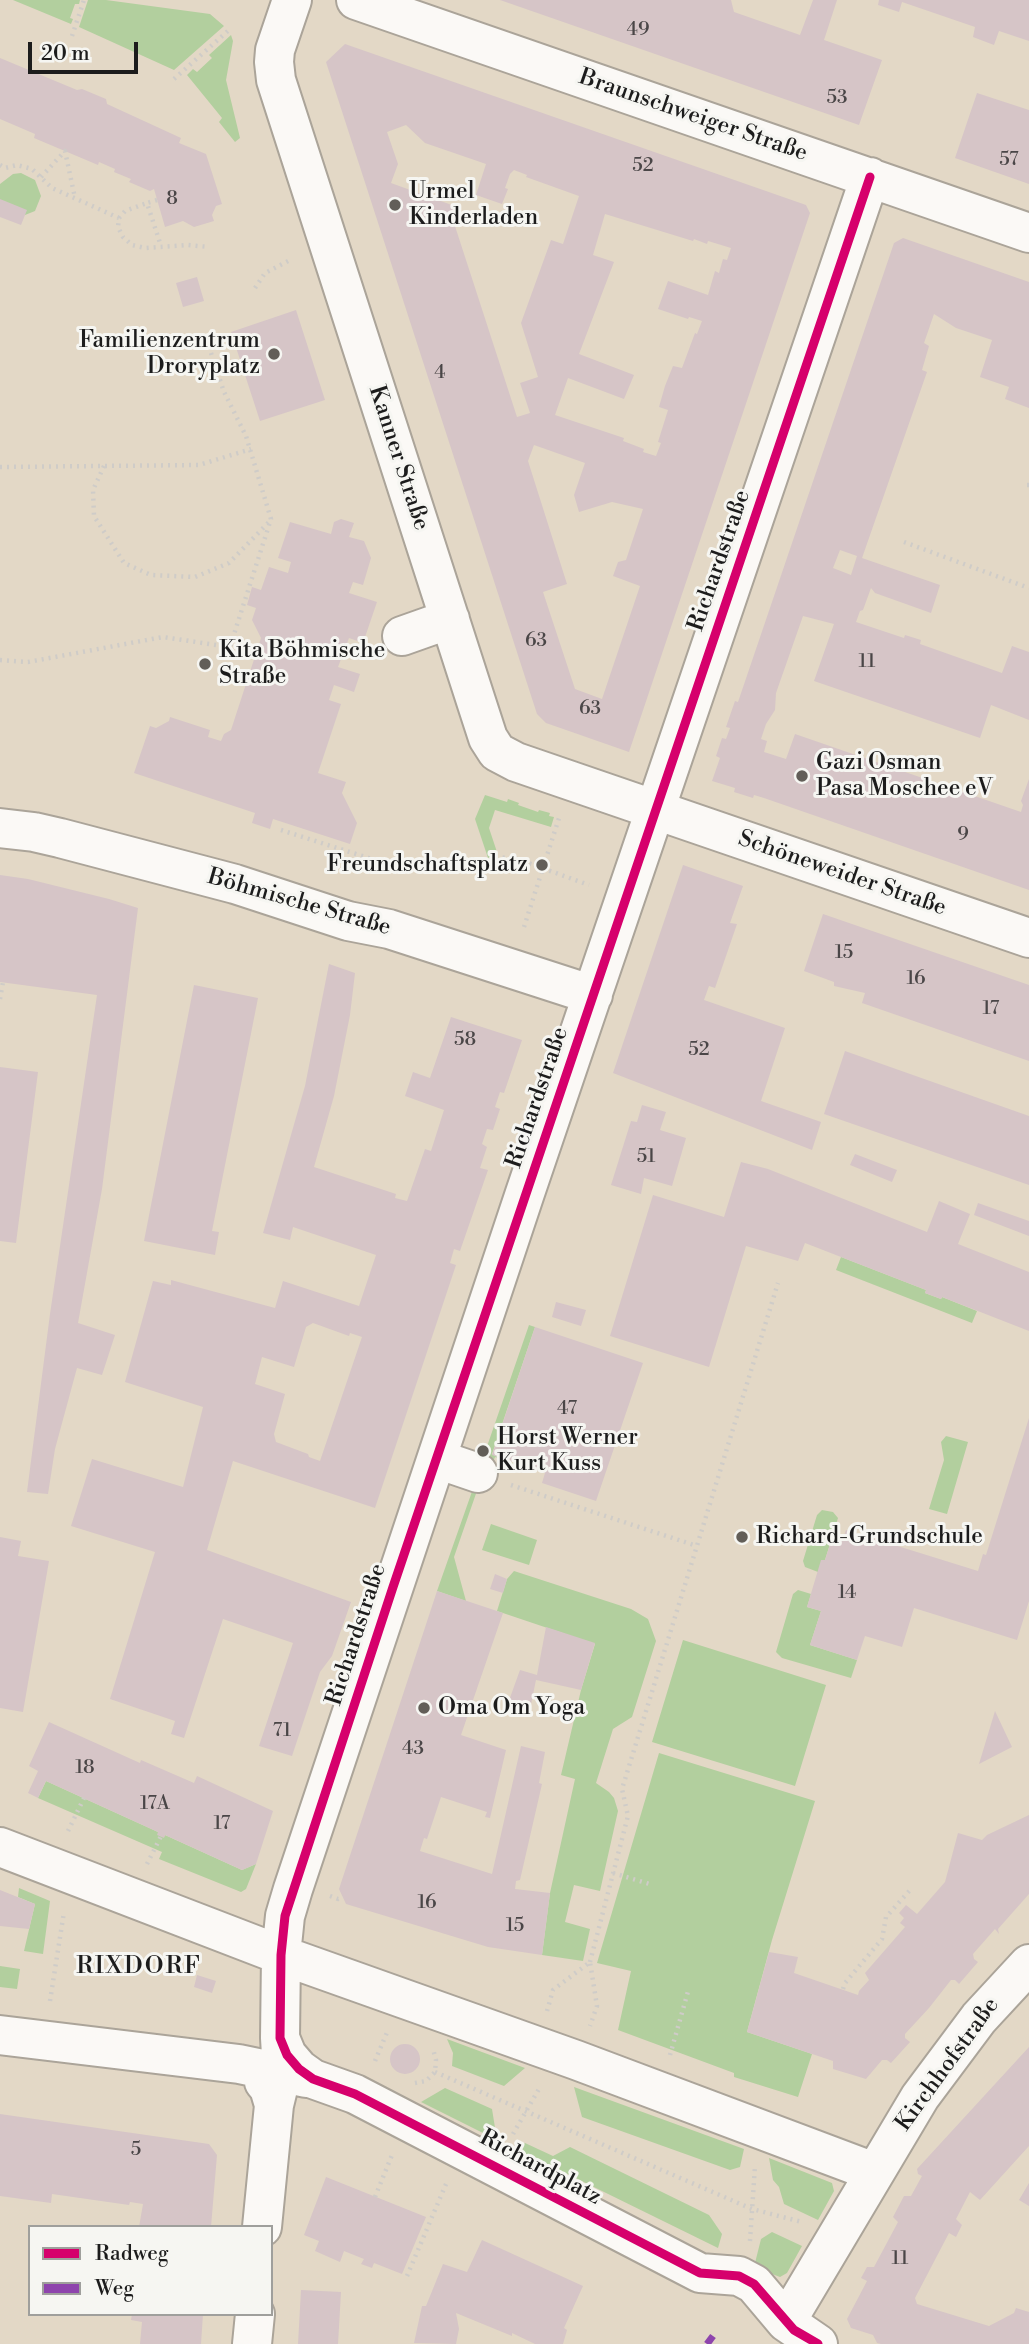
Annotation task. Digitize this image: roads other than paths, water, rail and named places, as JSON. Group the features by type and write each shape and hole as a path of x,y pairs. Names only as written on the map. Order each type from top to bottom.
{"street":[{"name":"Kanner Straße","path":"292,0 275,50 276,80 488,737 497,752 516,762 656,809"},
{"name":"Braunschweiger Straße","path":"356,0 1029,233"},
{"name":"Richardstraße","path":"262,2225 287,2073 281,1955 285,1916 870,177"},
{"path":"402,636 450,619"},
{"name":"Schöneweider Straße","path":"656,809 1029,938"},
{"name":"Böhmische Straße","path":"0,828 61,838 235,884 348,921 389,929 593,995"},
{"path":"437,1459 478,1473"},
{"path":"0,1847 281,1955 576,2060 874,2172 786,2322"},
{"name":"Kirchhofstraße","path":"874,2172 947,2059 1001,1993 1029,1964"},
{"path":"0,2035 239,2064 258,2075 269,2088 287,2073"},
{"name":"Richardplatz","path":"287,2073 355,2094 700,2273 739,2276 754,2284 794,2330 818,2344"},
{"path":"252,2344 255,2316"}],"place":[{"name":"Urmel Kinderladen","path":"395,205"},
{"name":"Familienzentrum Droryplatz","path":"274,354"},
{"name":"Kita Böhmische Straße","path":"205,664"},
{"name":"Gazi Osman Pasa Moschee eV","path":"802,776"},
{"name":"Freundschaftsplatz","path":"542,865"},
{"name":"Horst Werner Kurt Kuss","path":"483,1451"},
{"name":"Richard-Grundschule","path":"742,1537"},
{"name":"Oma Om Yoga","path":"424,1708"}],"district":[{"name":"RIXDORF","path":"139,1967"}]}
